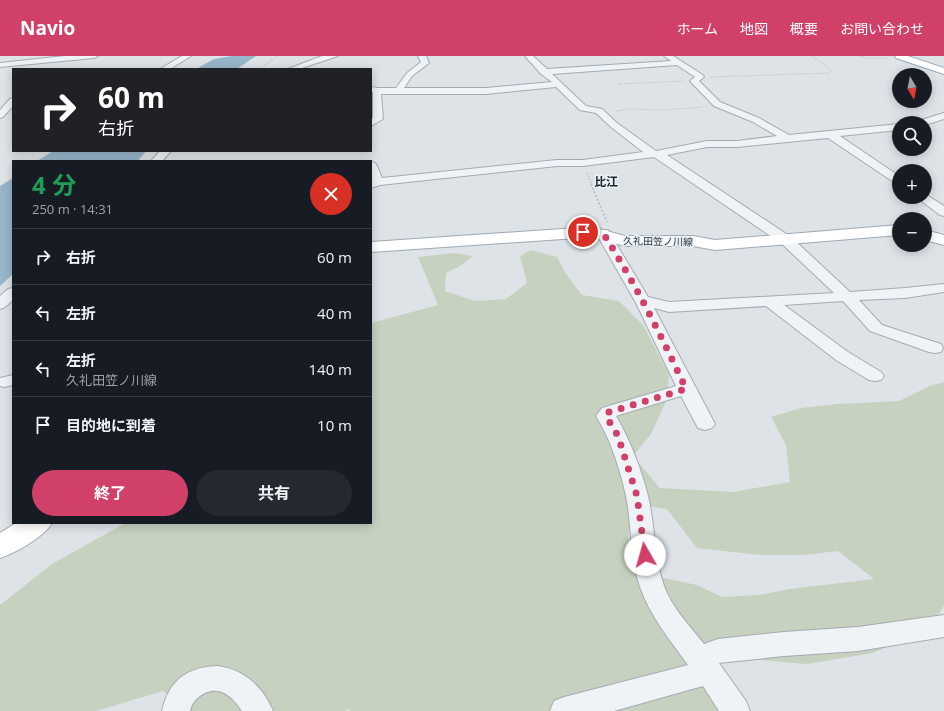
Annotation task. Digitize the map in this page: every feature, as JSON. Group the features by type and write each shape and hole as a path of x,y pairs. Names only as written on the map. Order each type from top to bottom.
{"main road":[{"path":"902,57 944,71"},
{"name":"久礼田笠ノ川線","path":"372,247 592,232 603,233 625,241 693,241 715,245 892,231"},
{"path":"932,237 944,240"},
{"path":"0,548 36,524"}],"street":[{"path":"0,65 40,58 94,56"},
{"path":"166,68 187,56"},
{"path":"295,68 334,56"},
{"path":"399,90 405,78 415,68 425,63 422,56"},
{"path":"528,56 583,108 599,111 614,126 648,151 663,157 786,240 876,328 935,348"},
{"path":"668,56 679,63 697,79 711,100 719,105 756,120 787,138"},
{"path":"35,68 40,58"},
{"path":"0,61 12,63"},
{"path":"544,72 679,63"},
{"path":"372,122 378,119 377,92 375,90 486,91 557,84"},
{"path":"0,105 12,103"},
{"path":"0,115 12,103"},
{"path":"932,120 944,116"},
{"path":"372,172 374,184 558,163 584,163 654,154 707,144 761,142 892,128"},
{"path":"829,134 892,176"},
{"path":"157,160 165,152"},
{"path":"932,204 944,212"},
{"path":"603,233 624,265 644,301 686,389 705,424"},
{"path":"644,301 669,307 846,297 944,288"},
{"path":"0,305 12,293"},
{"path":"769,301 842,356 875,376"},
{"path":"0,305 12,302"},
{"path":"686,389 609,412 606,416 618,436 637,496 645,555 652,586 664,612 706,667 736,711"},
{"path":"706,667 710,654 718,651 858,639 944,626"},
{"path":"564,711 706,667"},
{"path":"176,711 182,694 188,689 204,680 216,679 230,681 244,691 259,711"}],"path":[{"path":"260,68 278,56"},
{"path":"618,84 829,73 831,70 812,56"},
{"path":"860,56 868,58 902,57"},
{"path":"599,111 664,110 719,105"},
{"path":"584,163 603,208 609,229 603,233"}],"green space":[{"path":"531,250 557,257 566,274 582,295 619,301 643,325 669,374 667,399 651,434 633,456 660,488 733,492 790,482 786,445 771,417 801,408 838,404 899,401 930,386 944,382 944,605 932,627 873,653 807,664 713,656 709,698 720,711 351,711 348,709 345,711 189,711 163,691 96,711 0,711 0,605 52,564 120,526 125,524 372,524 372,323 438,305 418,257 455,253 473,256 460,266 446,273 445,291 475,301 506,299 527,283 520,256","holes":["633,504 667,509 697,548 760,555 803,555 838,551 874,579 790,589 759,595 722,597 697,585 649,575 628,538"]}],"water":[{"path":"232,56 256,56 238,68 198,68 214,59"},
{"path":"51,152 145,152 139,160 39,160"},
{"path":"12,179 12,275 0,286 0,186"}],"district":[{"name":"比江","path":"606,181"}],"route":[{"path":"583,232 603,233 624,265 668,349 686,389 609,412 606,416 618,436 637,496 645,555"}]}
